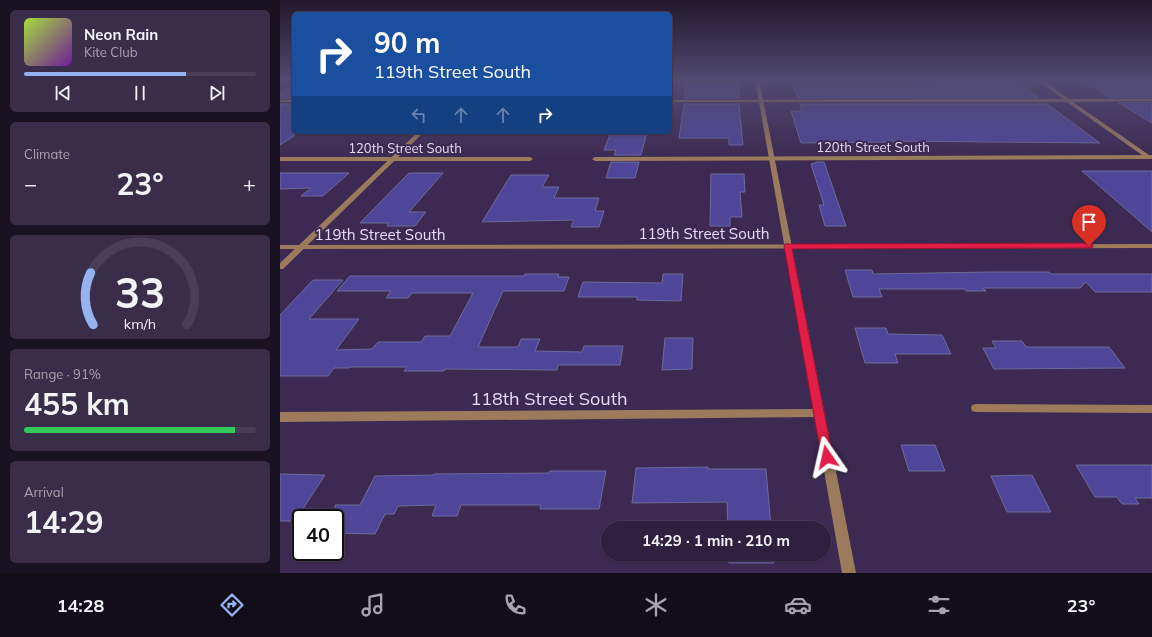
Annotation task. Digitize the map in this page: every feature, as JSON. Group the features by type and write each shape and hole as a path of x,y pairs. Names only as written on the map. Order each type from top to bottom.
{"street":[{"path":"762,106 848,573"},
{"path":"1075,106 1151,158"},
{"path":"280,267 419,134"},
{"name":"120th Street South","path":"595,159 1151,158"},
{"name":"120th Street South","path":"280,159 530,159"},
{"name":"119th Street South","path":"280,247 1152,246"},
{"path":"976,408 1152,409"},
{"name":"118th Street South","path":"280,417 819,413"}],"building":[{"path":"280,106 292,106 292,134 294,134 294,136 280,145"},
{"path":"684,106 739,106 743,145 729,145 729,138 679,138"},
{"path":"800,106 1049,106 1100,143 888,141 889,142 801,143 791,111 802,111"},
{"path":"1124,106 1152,106 1152,123"},
{"path":"610,134 646,134 641,155 614,155 616,150 604,150"},
{"path":"611,162 639,162 635,178 606,178"},
{"path":"824,162 846,226 825,226 819,205 824,205 811,164"},
{"path":"1082,171 1152,171 1152,232"},
{"path":"280,173 349,173 323,196 301,196 311,188 280,189"},
{"path":"409,173 443,173 409,212 426,212 415,226 387,226 389,223 360,223"},
{"path":"711,174 744,174 745,192 740,192 742,217 730,217 730,226 710,226"},
{"path":"511,175 549,175 542,187 559,187 554,198 599,198 595,211 604,211 599,227 571,227 574,220 482,222"},
{"path":"845,270 872,270 873,274 1049,272 1051,274 1152,274 1152,292 1095,292 1086,282 1080,288 983,288 986,291 966,291 965,289 879,289 882,297 853,297"},
{"path":"525,274 559,274 558,277 569,277 564,291 503,291 478,347 518,347 521,339 540,339 535,351 582,352 584,346 623,346 620,365 558,365 557,370 445,369 444,371 404,371 407,367 350,367 334,368 328,376 280,376 280,315 313,280 343,280 309,319 359,319 336,350 372,349 378,342 421,342 425,336 450,336 473,293 412,293 408,298 386,298 391,291 337,291 350,276 524,276"},
{"path":"663,274 683,274 681,301 637,300 637,297 578,297 583,282 662,283"},
{"path":"855,328 886,328 888,334 942,335 951,354 895,354 898,363 865,363"},
{"path":"665,338 693,338 692,369 662,370"},
{"path":"992,341 1022,341 1026,347 1109,347 1125,368 994,369 983,348 996,348"},
{"path":"901,445 935,445 945,471 909,471"},
{"path":"1076,465 1152,465 1152,498 1135,498 1139,504 1122,504 1117,497 1095,497"},
{"path":"708,467 708,469 766,469 770,521 728,521 727,502 632,503 636,468"},
{"path":"550,471 606,471 599,509 540,509 541,505 461,505 457,516 432,516 436,505 398,506 394,514 385,514 375,534 344,533 344,509 335,509 335,505 360,505 375,476 549,473"},
{"path":"280,474 325,475 303,509 292,509 292,521 280,521"},
{"path":"1032,475 1051,512 1007,512 991,476"},
{"path":"729,561 774,561 774,563 729,563"}],"route":[{"path":"827,457 788,246 1089,246"}]}
